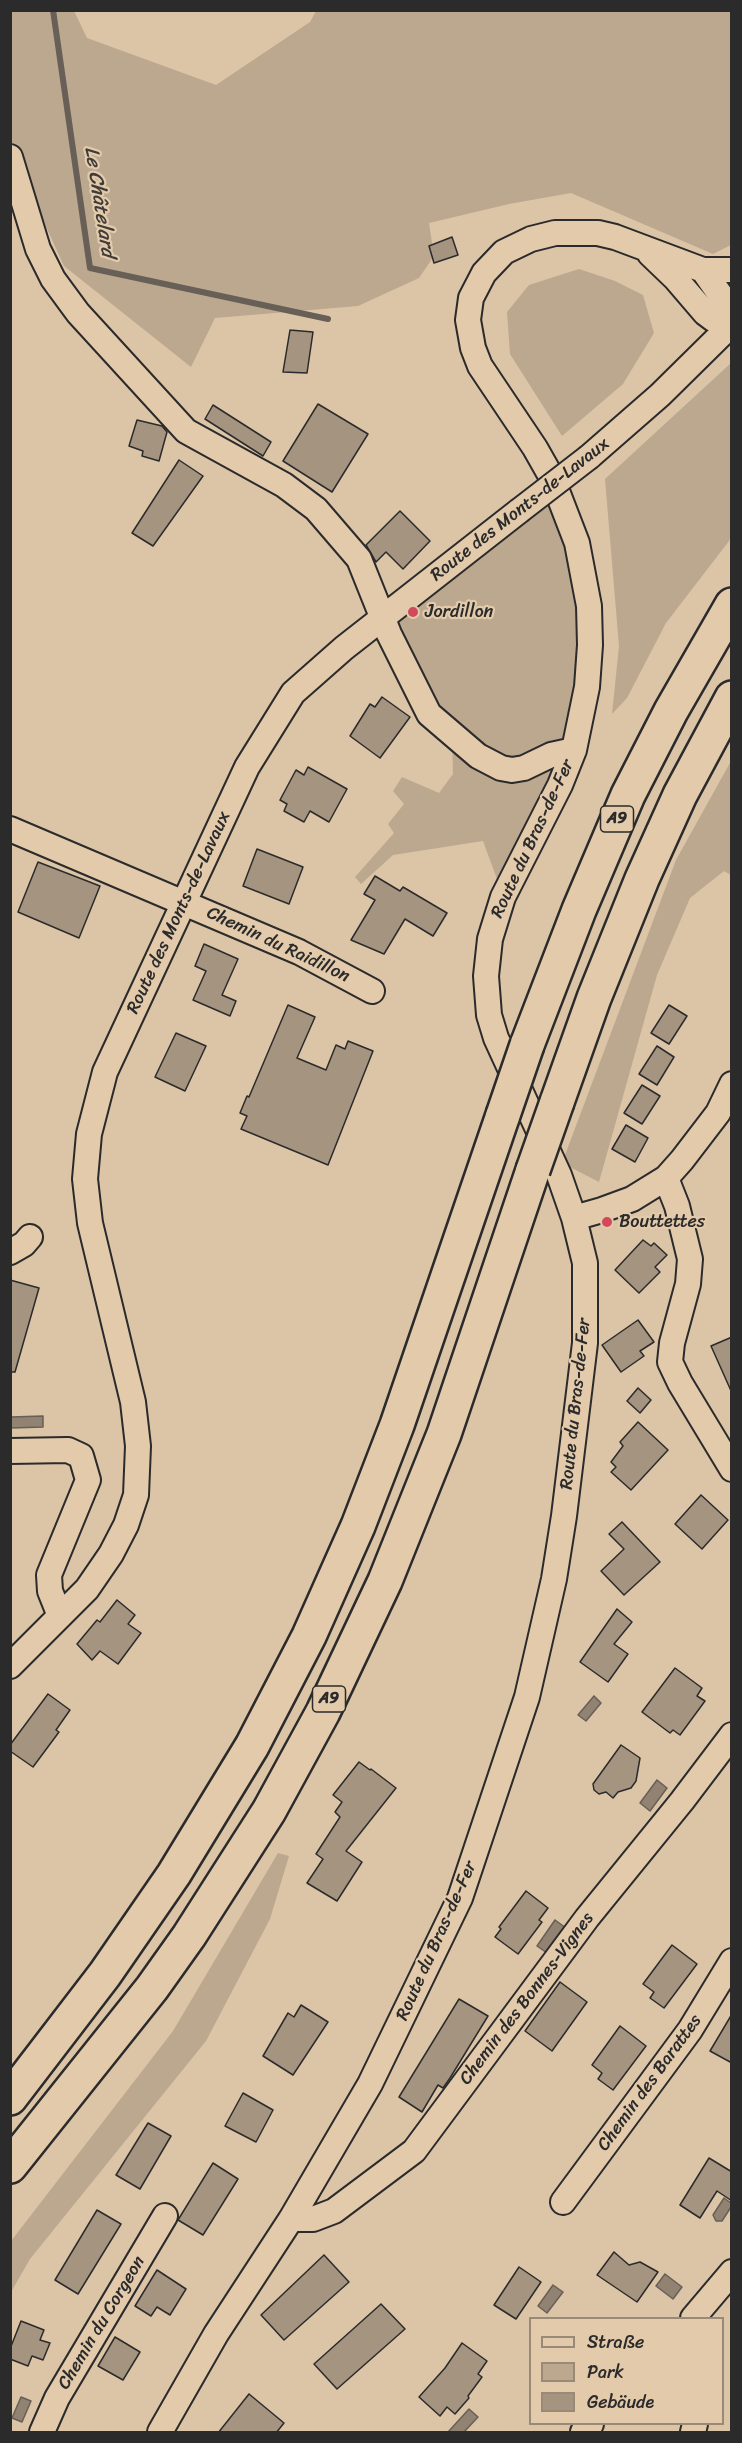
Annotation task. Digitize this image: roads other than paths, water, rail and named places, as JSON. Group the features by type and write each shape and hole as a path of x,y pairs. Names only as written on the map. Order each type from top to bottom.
{"highway":[{"name":"A9","path":"10,2098 105,1974 174,1874 247,1754 304,1645 358,1526 397,1425 527,1045 571,930 628,795 671,711 732,605"},
{"name":"A9","path":"10,2192 212,1902 269,1811 346,1665 389,1570 444,1434 556,1102 598,988 642,879 680,795 732,698"},
{"name":"A9","path":"10,2166 152,1988"}],"street":[{"path":"10,157 38,249 53,279 78,313 186,431 284,484 316,509 359,559 383,617 429,714 478,756 492,765 512,770 524,768 551,755 574,750"},
{"name":"Route du Bras-de-Fer","path":"160,2433 216,2334 291,2219 370,2084 460,1898 527,1697 554,1579 585,1343 585,1263 560,1175 496,1038 489,1015 486,976 490,939 502,897 560,784 574,750 586,687 590,645 589,606 570,522 552,478 535,448 480,366 471,341 468,309 484,273 504,252 531,239 555,233 581,232 615,237 703,270 732,270"},
{"name":"Route du Bras-de-Fer","path":"641,246 713,319 731,324"},
{"path":"703,270 724,300 731,324"},
{"name":"Route des Monts-de-Lavaux","path":"10,1666 87,1589 111,1554 126,1525 136,1495 138,1446 133,1402 90,1223 85,1179 89,1134 105,1072 247,767 293,693 328,661 383,617 589,457 643,411 731,324"},
{"name":"Chemin du Raidillon","path":"10,829 299,952 372,991"},
{"path":"574,1218 632,1199 666,1178 717,1113 732,1084"},
{"path":"666,1178 677,1206 690,1259 688,1284 672,1343 670,1362 680,1383 732,1469"},
{"path":"10,1252 24,1244 30,1236"},
{"path":"10,1451 68,1450 81,1456 88,1480 49,1575 50,1592 60,1616"},
{"name":"Chemin des Bonnes-Vignes","path":"291,2219 313,2219 334,2211 414,2151 587,1918 732,1736"},
{"name":"Chemin des Barattes","path":"563,2202 690,2030 732,1961"},
{"name":"Chemin du Corgeon","path":"42,2433 57,2398 165,2216"},
{"path":"698,2316 732,2272"}],"waterway":[{"name":"Le Châtelard","path":"53,10 90,268 328,319"}],"place":[{"name":"Jordillon","path":"413,612"},
{"name":"Bouttettes","path":"607,1222"}]}
